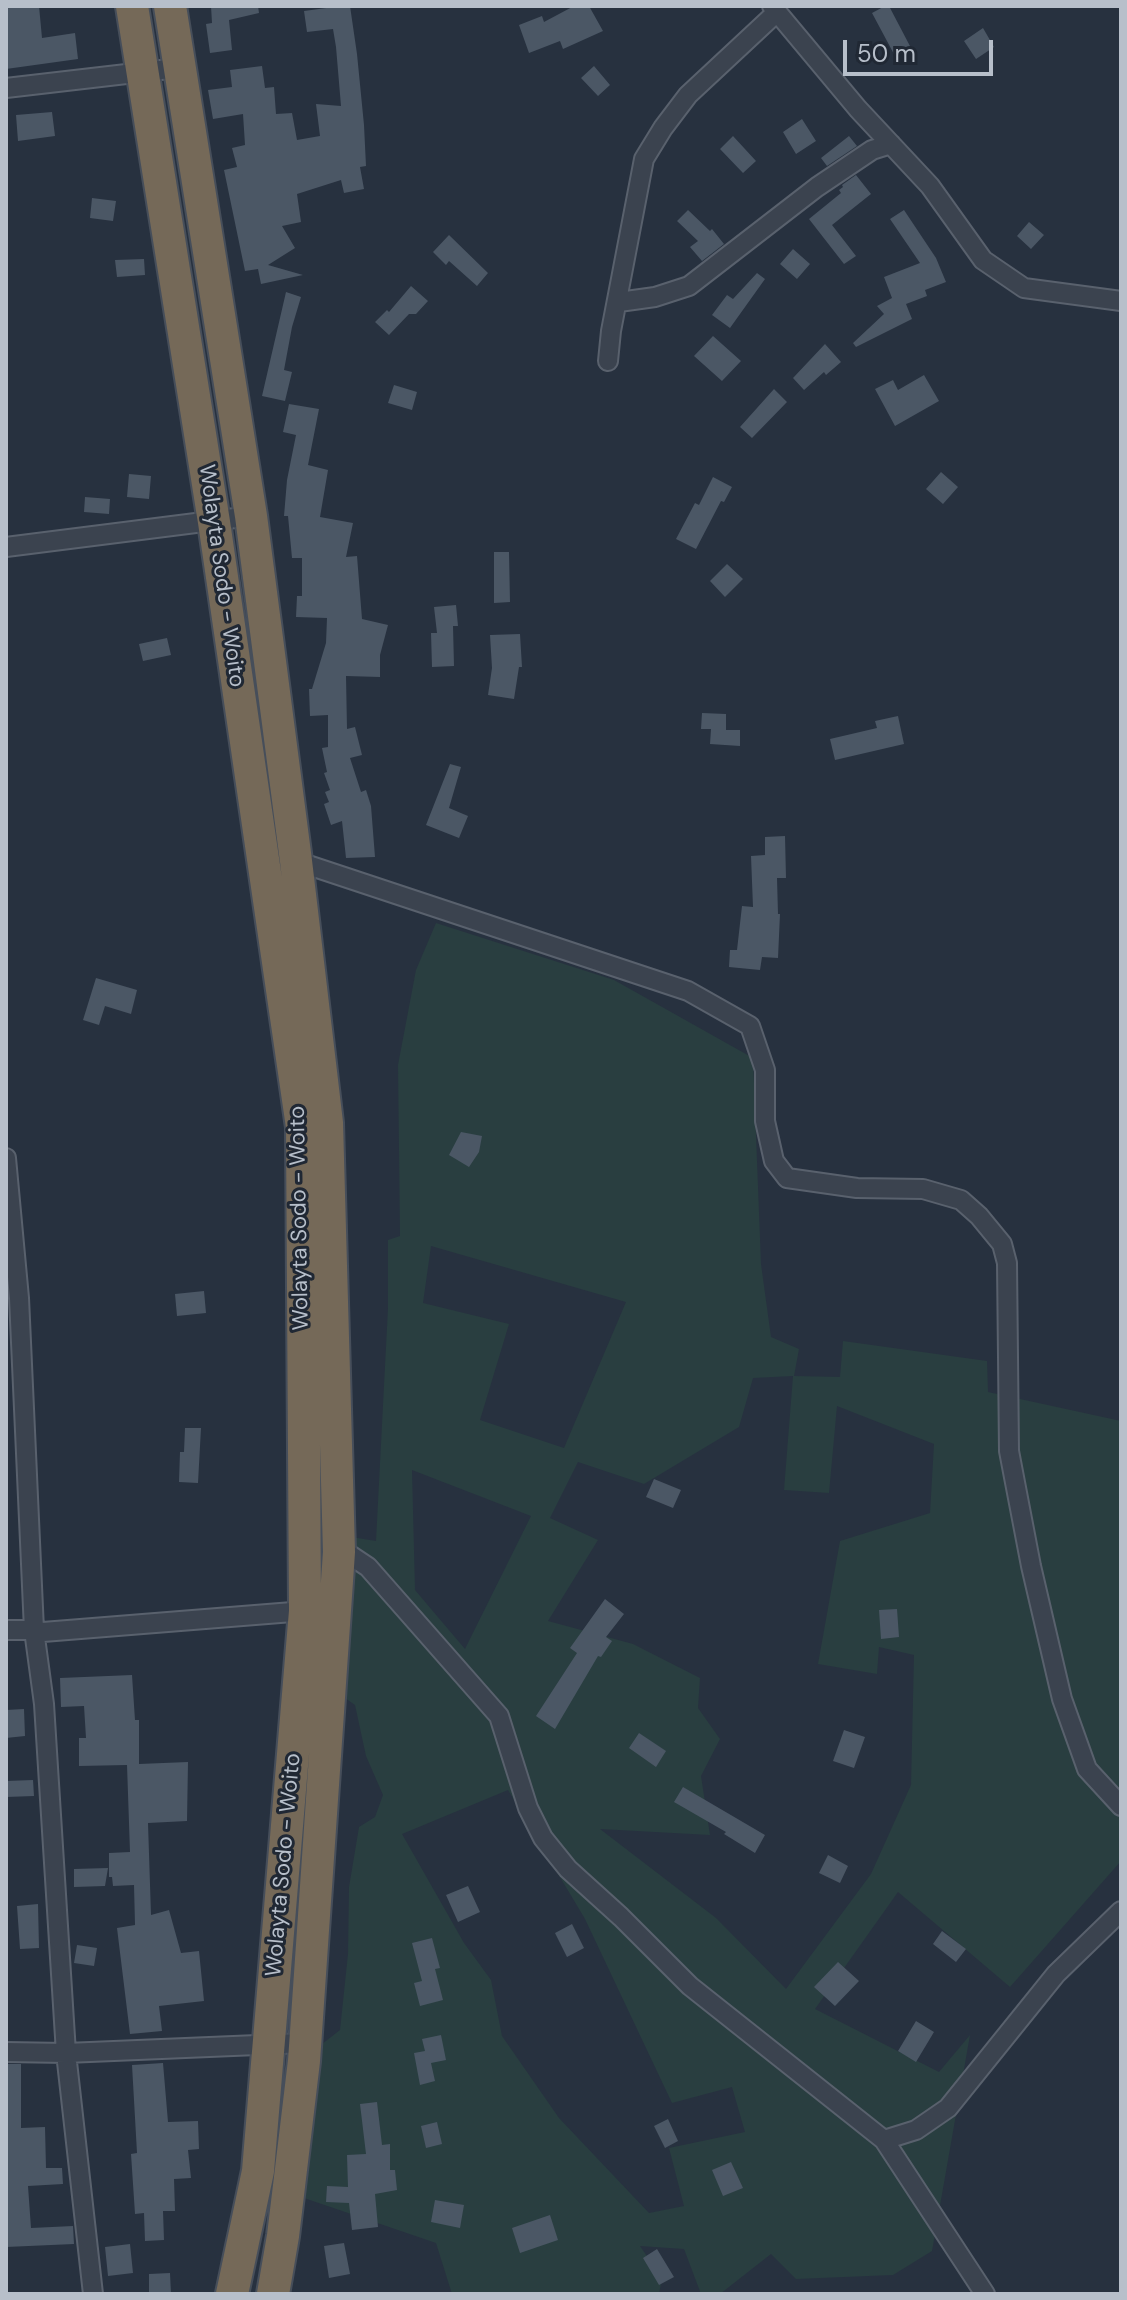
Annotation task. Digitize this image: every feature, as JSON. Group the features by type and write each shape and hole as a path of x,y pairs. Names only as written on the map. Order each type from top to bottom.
{"highway":[{"name":"Wolayta Sodo - Woito","path":"132,6 214,522 302,1127 305,1611 258,2171 232,2294"},
{"name":"Wolayta Sodo - Woito","path":"170,6 251,516 327,1123 339,1552 305,2043 283,2236 273,2294"}],"street":[{"path":"608,361 644,159 688,95 774,9 930,186 983,260 1024,288 1121,301"},
{"path":"6,88 178,68"},
{"path":"619,302 655,297 689,286 817,187 872,150 891,144"},
{"path":"6,547 251,516"},
{"path":"296,861 688,991 750,1026 765,1070 765,1121 774,1161 787,1178 857,1188 923,1189 961,1200 979,1216 1002,1244 1007,1263 1009,1451 1031,1566 1062,1699 1087,1769 1121,1806"},
{"path":"6,1158 34,1630 44,1704 66,2053 93,2294"},
{"path":"339,1552 368,1567 499,1716 528,1808 543,1838 568,1869 690,1986 884,2140 985,2294"},
{"path":"6,1630 43,1632 305,1611"},
{"path":"884,2140 916,2130 948,2108 1056,1974 1121,1911"},
{"path":"6,2052 66,2053 305,2043"}],"green space":[{"path":"436,923 614,980 753,1058 761,1264 771,1337 799,1349 794,1376 840,1377 843,1341 987,1361 988,1392 1121,1421 1121,1861 1010,1987 898,1892 815,2009 939,2072 970,2035 932,2251 893,2275 796,2279 771,2254 720,2294 701,2294 684,2249 640,2246 662,2278 659,2294 452,2294 436,2243 263,2184 281,2076 340,2030 348,1954 349,1887 359,1827 375,1817 383,1795 366,1756 355,1705 310,1670 315,1531 376,1541 388,1308 388,1240 400,1236 398,1065 416,970","holes":["431,1246 626,1302 564,1448 480,1420 509,1324 423,1303","793,1376 784,1490 829,1493 837,1406 934,1444 930,1513 840,1541 818,1664 877,1674 879,1647 914,1655 911,1785 871,1874 786,1989 716,1918 600,1829 710,1835 701,1776 720,1739 698,1708 700,1678 633,1644 548,1621 598,1540 550,1518 578,1462 644,1484 739,1427 753,1378","412,1470 531,1516 465,1649 415,1590","508,1790 585,1919 672,2103 732,2087 745,2132 669,2148 684,2206 649,2213 559,2118 502,2036 491,1980 464,1943 402,1834"]}],"building":[{"path":"6,6 39,6 42,38 75,33 78,59 6,69"},
{"path":"211,6 258,6 259,13 229,20 232,50 210,53 206,24 212,23"},
{"path":"350,6 357,54 364,125 366,166 360,167 364,189 344,193 341,180 297,194 301,222 282,226 295,248 268,265 303,275 261,284 258,269 245,271 224,170 237,167 232,148 245,145 243,114 213,119 208,90 232,87 230,70 262,66 265,88 274,87 276,114 292,113 297,140 320,136 316,104 341,106 336,47 333,29 307,32 304,11"},
{"path":"574,6 589,6 603,31 563,49 560,41 529,53 519,25 542,16 544,22"},
{"path":"889,6 911,48 895,56 872,13"},
{"path":"983,28 994,47 976,59 964,41"},
{"path":"594,66 610,85 598,96 581,78"},
{"path":"52,112 55,136 18,141 16,115"},
{"path":"802,119 816,141 796,154 783,132"},
{"path":"733,136 756,161 743,173 720,149"},
{"path":"849,136 857,146 827,166 821,158"},
{"path":"856,175 871,194 832,225 856,256 844,264 809,219 841,193 842,185"},
{"path":"92,198 116,201 113,221 90,218"},
{"path":"688,210 710,231 712,229 724,244 702,261 690,247 698,241 677,221"},
{"path":"904,210 936,258 946,282 925,290 927,296 906,304 912,319 856,347 853,343 884,314 877,306 892,298 884,277 920,263 890,219"},
{"path":"1029,222 1044,235 1031,249 1017,236"},
{"path":"449,235 488,273 477,286 449,261 446,265 433,252"},
{"path":"793,249 810,264 797,279 780,264"},
{"path":"144,259 145,275 117,277 115,260"},
{"path":"757,273 765,279 730,328 712,315 727,295 733,299"},
{"path":"411,286 428,301 416,314 409,314 389,335 375,322 387,310 389,312"},
{"path":"286,292 301,297 284,370 292,372 285,401 262,396"},
{"path":"713,336 741,361 722,381 694,356"},
{"path":"825,344 841,362 804,390 793,378"},
{"path":"924,375 939,401 895,426 875,389 893,380 898,390"},
{"path":"394,385 417,392 412,410 388,403"},
{"path":"774,389 787,402 752,438 740,427"},
{"path":"289,404 319,409 308,465 328,470 320,517 353,523 346,557 357,556 362,619 388,625 380,655 380,677 346,676 347,729 355,727 362,755 350,758 361,792 366,790 371,806 375,857 346,858 342,821 331,825 324,804 329,802 325,792 330,790 324,773 327,772 322,748 328,747 328,715 310,716 309,689 312,689 326,643 327,618 296,617 297,596 302,596 302,558 292,558 288,516 284,516 296,435 283,432"},
{"path":"941,472 958,487 943,504 926,489"},
{"path":"129,474 151,476 149,499 127,497"},
{"path":"713,477 732,487 724,502 721,501 696,549 676,539"},
{"path":"85,497 110,499 109,514 84,512"},
{"path":"494,552 509,552 510,602 494,603"},
{"path":"727,564 743,579 725,597 710,581"},
{"path":"456,605 458,626 453,626 454,666 432,667 431,633 437,633 434,607"},
{"path":"520,634 522,667 519,667 514,699 488,695 492,668 490,635"},
{"path":"167,638 171,655 143,661 139,644"},
{"path":"702,713 726,714 726,730 740,730 740,746 710,744 711,729 701,729"},
{"path":"898,716 904,744 835,760 830,739 877,728 875,721"},
{"path":"450,764 461,767 449,808 468,816 459,838 426,825"},
{"path":"785,836 786,878 777,878 780,914 778,958 762,957 760,970 729,967 730,950 737,950 742,906 753,907 751,856 765,855 765,837"},
{"path":"96,978 137,990 131,1014 105,1006 99,1025 83,1020"},
{"path":"461,1132 482,1136 479,1152 469,1167 449,1155"},
{"path":"204,1291 206,1313 177,1316 175,1294"},
{"path":"185,1428 201,1428 198,1483 179,1482"},
{"path":"654,1479 681,1490 673,1508 646,1497"},
{"path":"605,1599 624,1614 606,1637 612,1641 601,1657 598,1656 555,1729 536,1716 577,1653 570,1648"},
{"path":"897,1609 899,1637 881,1639 879,1610"},
{"path":"132,1675 135,1720 139,1720 139,1764 188,1762 187,1821 148,1823 151,1915 169,1910 181,1953 199,1951 204,2001 159,2006 162,2031 130,2034 117,1928 135,1925 134,1885 113,1886 112,1877 109,1877 109,1853 130,1852 127,1765 79,1766 79,1738 86,1738 84,1706 61,1707 60,1678"},
{"path":"24,1709 25,1736 6,1738 6,1710"},
{"path":"844,1730 865,1737 854,1768 833,1761"},
{"path":"639,1733 666,1751 656,1767 629,1748"},
{"path":"33,1780 34,1796 6,1797 6,1781"},
{"path":"683,1787 765,1835 755,1853 674,1802"},
{"path":"828,1855 848,1866 840,1883 819,1873"},
{"path":"108,1868 105,1886 74,1887 74,1869"},
{"path":"468,1886 480,1912 458,1922 446,1895"},
{"path":"38,1904 39,1948 20,1949 17,1906"},
{"path":"572,1924 584,1948 567,1957 555,1933"},
{"path":"942,1931 966,1949 956,1962 933,1944"},
{"path":"432,1938 440,1968 435,1969 443,2000 420,2006 414,1983 422,1981 412,1943"},
{"path":"77,1945 97,1948 94,1966 74,1963"},
{"path":"838,1962 859,1981 835,2006 814,1987"},
{"path":"916,2021 934,2032 916,2062 898,2051"},
{"path":"441,2035 446,2060 431,2063 435,2081 420,2085 414,2053 425,2051 422,2039"},
{"path":"163,2063 168,2122 198,2121 199,2149 188,2150 191,2178 174,2179 175,2211 163,2211 164,2240 145,2241 144,2213 135,2214 131,2154 137,2153 132,2065"},
{"path":"6,2064 21,2064 21,2128 45,2127 46,2168 62,2168 63,2184 28,2186 31,2228 73,2226 74,2244 6,2247"},
{"path":"377,2102 382,2145 390,2144 390,2170 395,2170 397,2190 375,2194 378,2227 352,2230 349,2203 326,2202 327,2186 348,2187 347,2155 366,2154 360,2104"},
{"path":"668,2119 678,2141 665,2148 654,2126"},
{"path":"437,2122 442,2144 426,2148 421,2126"},
{"path":"731,2162 743,2188 723,2196 712,2170"},
{"path":"435,2200 464,2205 460,2228 431,2222"},
{"path":"550,2215 558,2240 520,2253 512,2228"},
{"path":"344,2243 350,2274 329,2278 324,2246"},
{"path":"130,2244 133,2273 108,2276 105,2247"},
{"path":"657,2249 674,2277 659,2285 643,2258"},
{"path":"170,2273 171,2294 149,2294 149,2274"}]}
